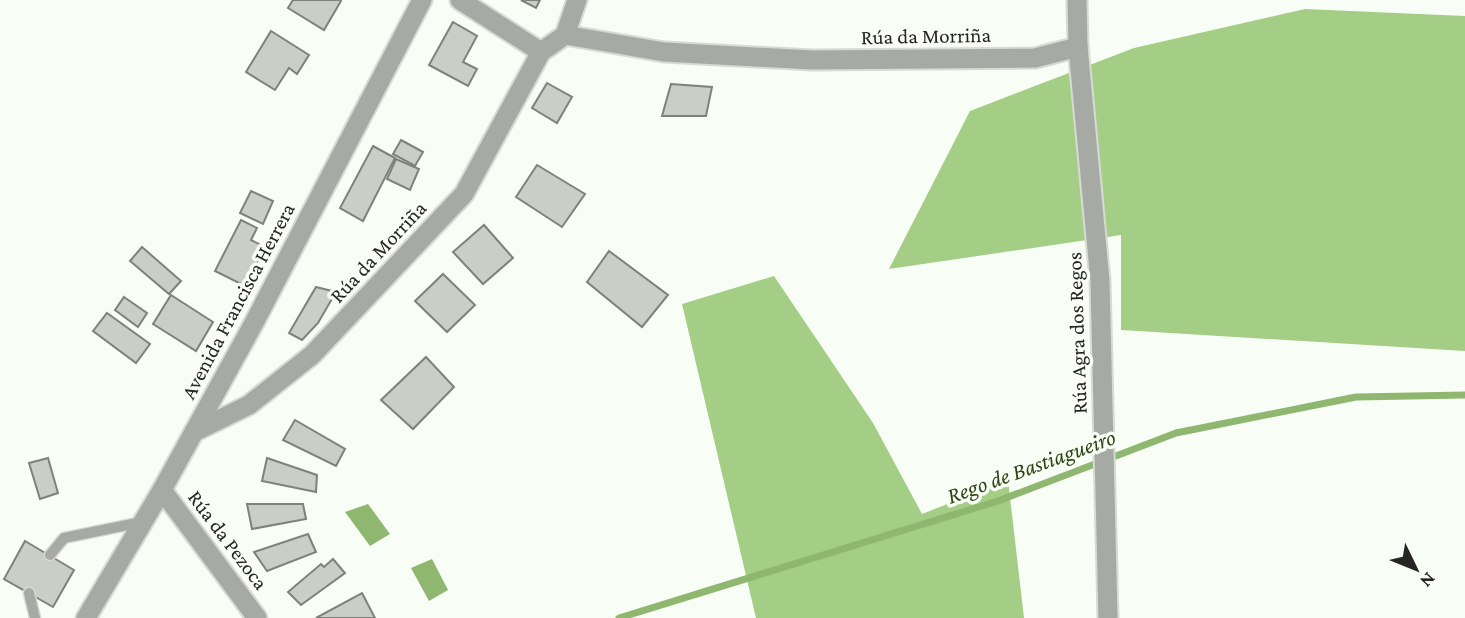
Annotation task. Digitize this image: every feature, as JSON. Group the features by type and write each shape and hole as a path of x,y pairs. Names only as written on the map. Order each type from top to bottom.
{"street":[{"name":"Avenida Francisca Herrera","path":"86,618 162,490 255,321 422,0"},
{"path":"460,0 541,52"},
{"path":"565,35 577,0"},
{"name":"Rúa Agra dos Regos","path":"1077,0 1078,47 1100,281 1108,618"},
{"name":"Rúa da Morriña","path":"194,432 249,405 312,355 464,194 541,52 565,35 664,52 812,60 1035,58 1078,47"},
{"name":"Rúa da Pezoca","path":"162,490 257,618"}],"lane":[{"path":"50,555 64,538 143,522"},
{"path":"29,593 35,618"}],"shaded area":[{"path":"1305,9 1465,16 1465,351 1121,330 1121,235 889,269 970,111 1134,48"},
{"path":"774,276 873,423 922,514 1008,480 1024,618 756,618 682,304"},
{"path":"368,504 390,534 370,546 345,512"},
{"path":"432,559 448,590 429,601 411,568"}],"building":[{"path":"293,0 341,1 324,30 288,8"},
{"path":"521,0 540,0 536,8"},
{"path":"453,22 477,36 463,62 477,69 468,86 429,65"},
{"path":"271,31 309,55 297,74 289,68 275,90 246,72"},
{"path":"547,83 572,97 557,123 532,108"},
{"path":"671,84 712,87 706,116 662,116"},
{"path":"401,140 423,152 415,166 393,154"},
{"path":"373,146 395,158 363,221 340,208"},
{"path":"396,159 419,169 410,190 387,179"},
{"path":"537,165 585,194 562,227 516,197"},
{"path":"251,191 273,201 263,224 240,213"},
{"path":"241,220 257,228 251,240 265,247 245,286 215,271"},
{"path":"484,225 513,258 483,284 453,252"},
{"path":"142,247 181,281 169,294 130,261"},
{"path":"609,251 668,295 642,327 587,282"},
{"path":"443,274 475,305 447,332 415,301"},
{"path":"316,287 336,292 318,323 302,340 289,333"},
{"path":"171,295 213,322 196,351 153,324"},
{"path":"124,297 147,313 138,327 115,310"},
{"path":"107,313 150,344 136,363 93,331"},
{"path":"426,357 454,387 413,429 381,400"},
{"path":"295,420 345,449 336,466 283,440"},
{"path":"48,458 58,493 40,499 29,463"},
{"path":"267,458 317,475 316,492 262,481"},
{"path":"247,504 303,504 306,519 252,529"},
{"path":"308,534 316,552 267,571 254,552"},
{"path":"25,541 74,570 53,607 4,579"},
{"path":"333,559 345,573 301,605 288,592 321,564 324,567"},
{"path":"362,593 375,618 316,618"}],"waterway":[{"name":"Rego de Bastiagueiro","path":"619,618 998,501 1176,433 1356,397 1465,395"}]}
